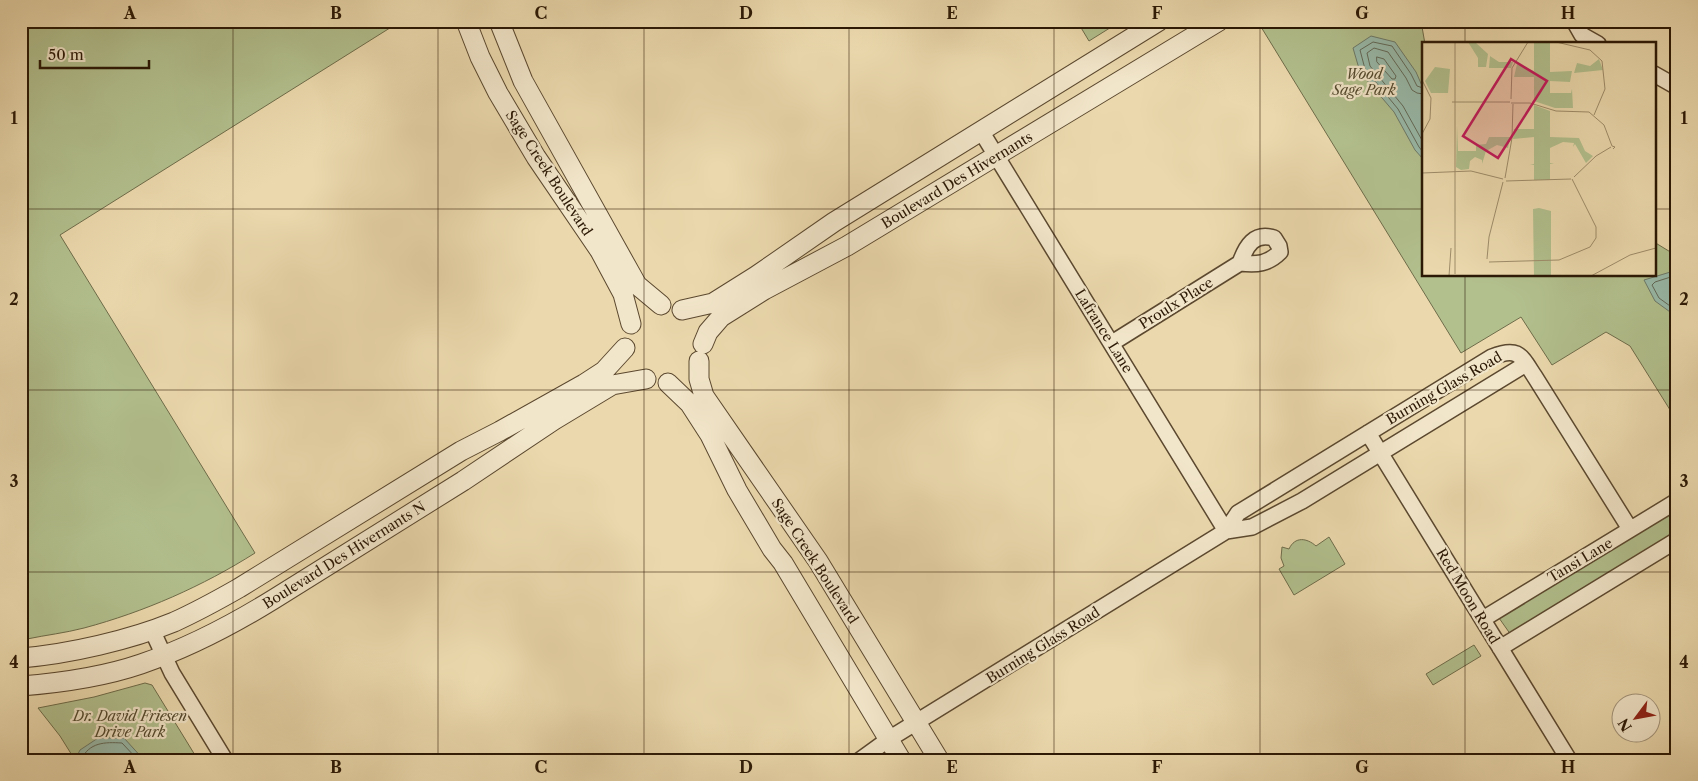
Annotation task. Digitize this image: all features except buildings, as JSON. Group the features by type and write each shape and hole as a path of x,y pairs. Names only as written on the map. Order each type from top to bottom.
{"street":[{"name":"Sage Creek Boulevard","path":"466,21 480,57 498,93 536,157 600,251 623,294 631,324"},
{"name":"Sage Creek Boulevard","path":"499,21 523,81 637,285 661,306"},
{"name":"Boulevard Des Hivernants","path":"682,310 713,303 834,222 1159,21"},
{"name":"Boulevard Des Hivernants","path":"701,352 708,332 721,317 764,290 847,246 1219,21"},
{"path":"1574,21 1582,35 1594,42"},
{"path":"1656,75 1677,87"},
{"name":"Lafrance Lane","path":"981,131 1226,531"},
{"name":"Proulx Place","path":"1112,343 1240,263"},
{"path":"654,306 661,306 672,306 682,310 695,320 702,335 701,352 690,374 676,382 657,383 646,379 634,369 625,348 631,324 640,313 654,306"},
{"name":"Boulevard Des Hivernants N","path":"21,658 86,648 152,630 175,621 239,588 447,460 584,384 604,371 625,348"},
{"name":"Burning Glass Road","path":"860,760 888,739 1226,531 1252,527 1310,496 1526,364 1517,353 1511,351 1505,351 1492,357 1238,513 1226,531"},
{"name":"Sage Creek Boulevard","path":"701,352 699,378 704,396 818,561 938,760"},
{"path":"1526,364 1630,529"},
{"name":"Boulevard Des Hivernants N","path":"21,686 93,676 139,665 182,649 246,616 463,481 612,384 646,379"},
{"name":"Sage Creek Boulevard","path":"668,383 690,404 710,435 737,490 901,760"},
{"name":"Red Moon Road","path":"1368,433 1569,760"},
{"name":"Tansi Lane","path":"1482,620 1677,501"},
{"path":"1500,648 1677,540"},
{"path":"152,630 172,673 225,760"}],"green space":[{"path":"21,21 401,21 60,235 255,553 194,587 151,606 84,628 27,639 21,598"},
{"path":"1077,21 1121,21 1089,41"},
{"name":"Wood Sage Park","path":"1421,21 1425,42 1422,42 1422,276 1656,276 1656,243 1677,256 1677,421 1630,346 1606,332 1552,365 1521,317 1461,353 1258,22"},
{"path":"1677,511 1677,532 1511,635 1499,618 1670,514"},
{"path":"1329,537 1345,564 1294,595 1279,569 1284,566 1281,558 1282,547 1289,549 1298,540 1309,541 1316,546"},
{"path":"1474,645 1481,656 1433,685 1426,674"},
{"name":"Dr. David Friesen Drive Park","path":"145,683 152,685 198,760 75,760 60,736 38,708 94,697"}],"water":[{"path":"1371,36 1395,42 1416,72 1422,86 1422,158 1415,150 1394,112 1360,72 1353,48"},
{"path":"1677,270 1677,317 1655,301 1644,280"},
{"path":"98,738 124,738 144,760 75,760 80,750"}]}
